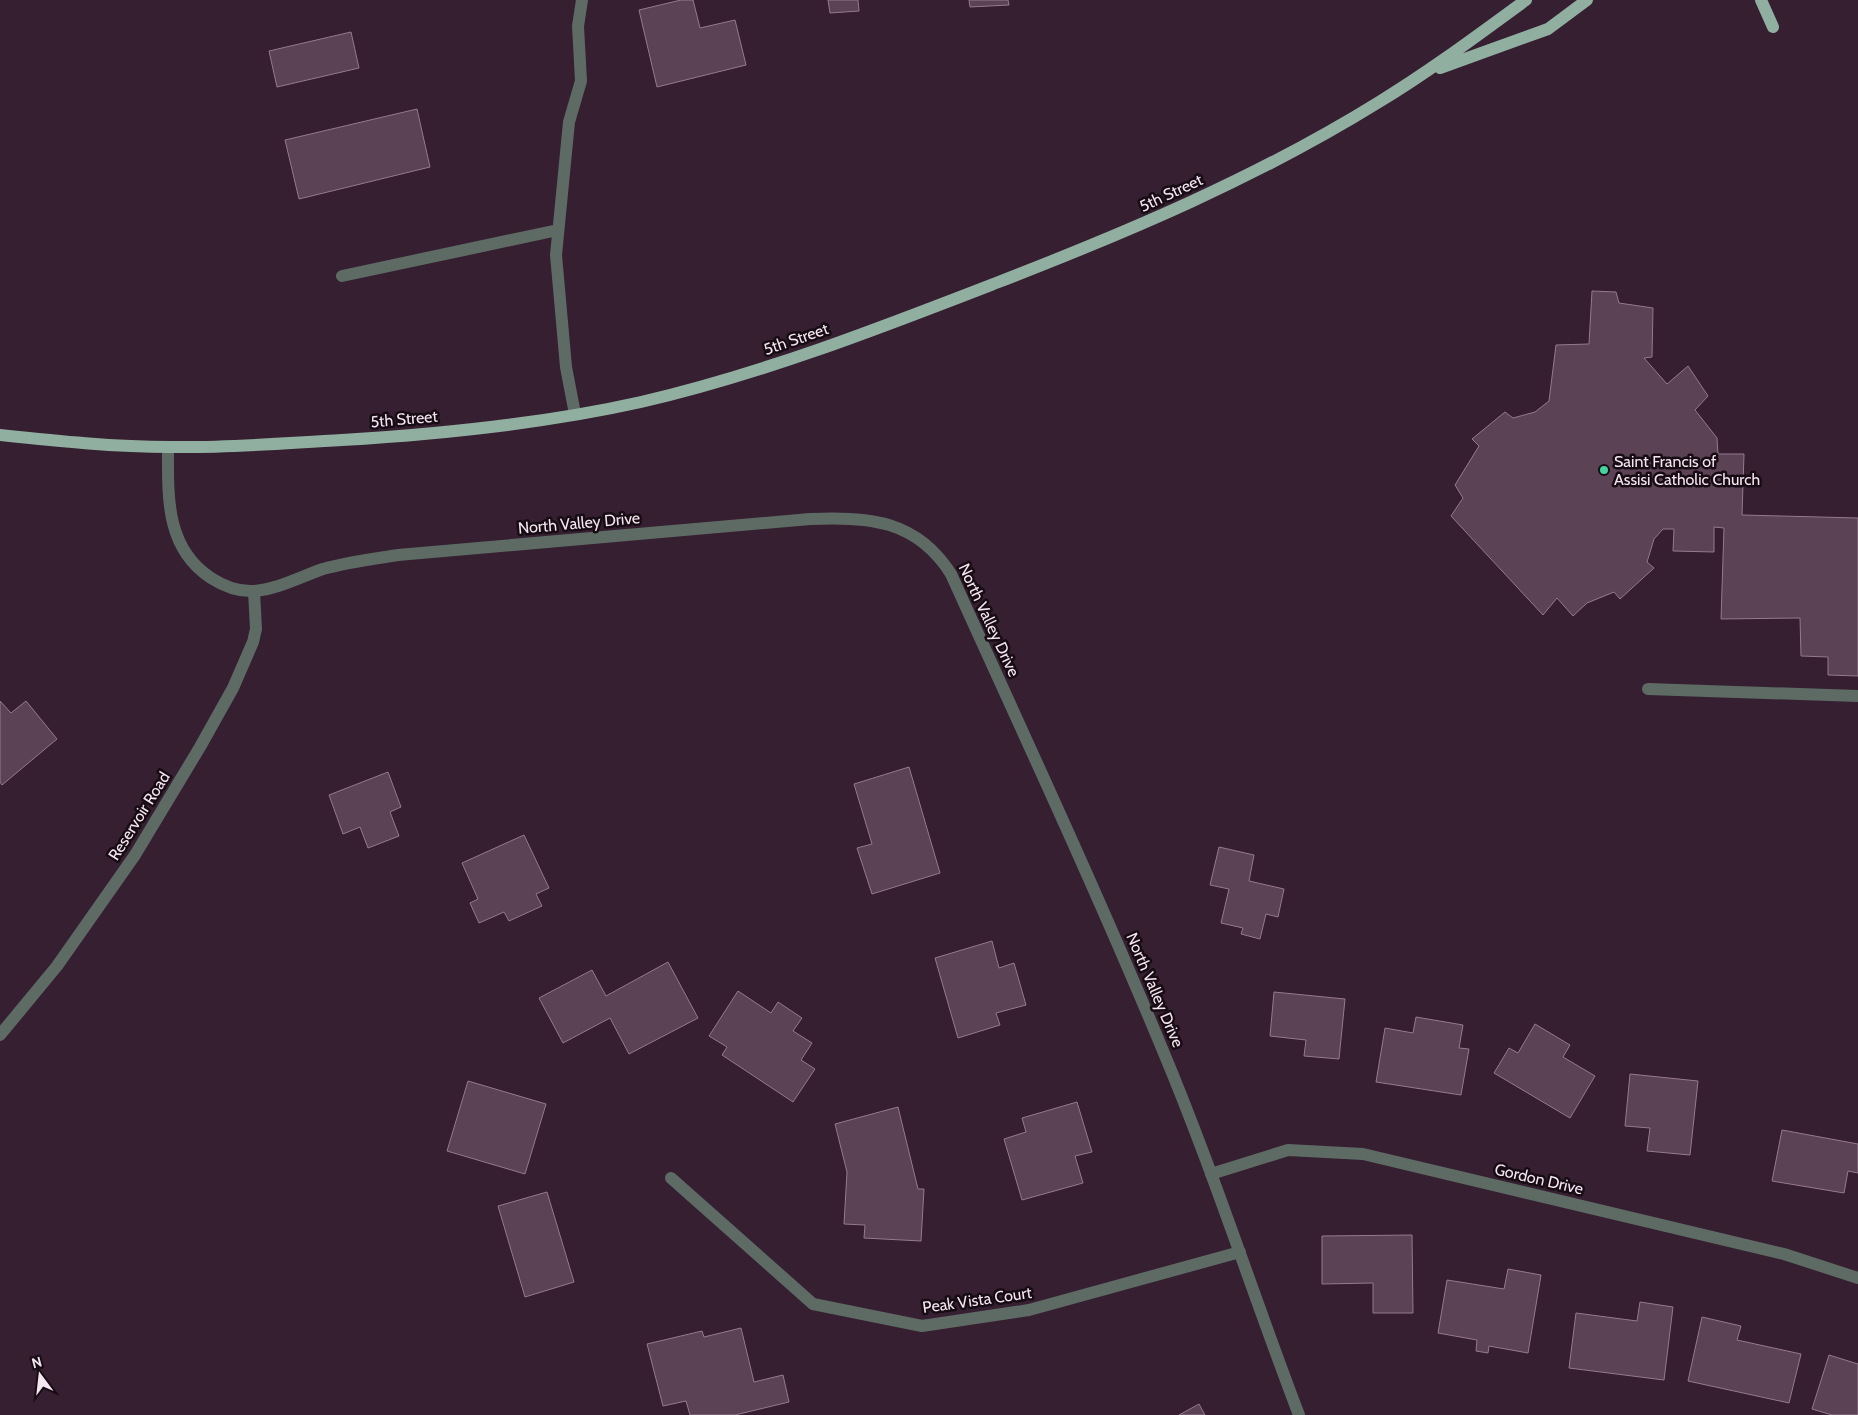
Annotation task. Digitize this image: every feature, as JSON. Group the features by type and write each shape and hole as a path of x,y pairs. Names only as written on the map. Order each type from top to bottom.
{"main road":[{"name":"5th Street","path":"0,435 116,446 168,447 218,447 396,437 489,427 575,414 641,402 741,375 958,298 1101,242 1200,198 1296,150 1378,103 1421,75 1526,0"},
{"path":"1421,75 1548,29 1587,0"},
{"path":"1761,0 1773,28"}],"street":[{"path":"575,414 566,367 556,255 569,122 581,81 578,26 582,0"},
{"path":"342,276 558,230"},
{"name":"North Valley Drive","path":"168,447 168,502 172,523 185,552 197,567 222,585 237,590 254,591 274,588 343,564 398,555 839,518 866,519 904,530 930,548 942,560 951,574 1162,1048 1211,1174 1299,1415"},
{"name":"Reservoir Road","path":"0,1035 57,966 135,855 200,747 233,688 246,662 253,642 256,629 254,591"},
{"path":"1648,689 1858,696"},
{"name":"Gordon Drive","path":"1211,1174 1288,1150 1362,1154 1784,1254 1858,1278"},
{"name":"Peak Vista Court","path":"671,1178 813,1304 922,1326 1029,1310 1240,1252"}],"building":[{"path":"681,0 693,0 700,28 735,20 746,65 657,87 639,10"},
{"path":"828,0 858,0 859,11 830,13"},
{"path":"969,0 1008,0 1009,5 970,7"},
{"path":"351,32 359,68 277,87 269,51"},
{"path":"417,109 430,167 299,199 285,140"},
{"name":"Saint Francis of Assisi Catholic Church","path":"1592,291 1616,292 1619,303 1653,308 1652,357 1644,358 1667,384 1688,366 1708,396 1695,410 1717,438 1718,454 1744,454 1742,515 1858,518 1858,676 1828,675 1828,657 1801,656 1800,618 1721,619 1724,528 1714,527 1714,552 1673,551 1674,529 1663,529 1654,539 1647,562 1654,568 1620,599 1614,592 1587,603 1573,616 1557,598 1543,615 1451,516 1463,498 1455,485 1479,446 1472,439 1505,412 1513,418 1535,412 1549,401 1556,345 1589,344"},
{"path":"0,701 11,713 26,701 57,739 2,785 0,782"},
{"path":"909,767 940,873 872,894 857,848 872,844 854,784"},
{"path":"388,772 401,807 390,812 399,836 368,848 360,827 343,834 329,795"},
{"path":"524,835 549,888 536,894 542,906 509,921 504,912 479,923 470,903 478,899 462,863"},
{"path":"1219,847 1254,855 1249,881 1284,889 1278,917 1266,914 1260,939 1241,934 1243,928 1221,923 1229,889 1210,885"},
{"path":"992,941 999,968 1014,963 1026,1005 996,1013 1000,1025 958,1038 935,958"},
{"path":"668,962 698,1018 629,1054 610,1018 563,1043 539,998 592,970 606,996"},
{"path":"738,991 771,1013 778,1002 802,1018 793,1031 812,1043 801,1060 815,1069 793,1102 722,1055 727,1047 709,1036"},
{"path":"1274,992 1345,999 1339,1059 1304,1056 1306,1040 1270,1036"},
{"path":"1416,1017 1463,1025 1459,1048 1469,1049 1461,1095 1376,1082 1385,1028 1413,1033"},
{"path":"1535,1024 1570,1045 1563,1057 1595,1076 1570,1118 1494,1073 1509,1048 1518,1053"},
{"path":"1630,1074 1698,1081 1690,1155 1647,1151 1650,1128 1625,1126"},
{"path":"468,1081 546,1104 525,1174 447,1151"},
{"path":"1077,1102 1092,1152 1075,1156 1083,1183 1022,1200 1004,1139 1026,1132 1022,1118"},
{"path":"898,1107 918,1189 924,1189 921,1241 864,1238 865,1225 844,1224 847,1172 835,1124"},
{"path":"1782,1130 1858,1144 1858,1173 1848,1171 1844,1193 1772,1181"},
{"path":"547,1192 574,1282 525,1297 498,1206"},
{"path":"1412,1235 1413,1313 1373,1313 1373,1283 1322,1284 1322,1236"},
{"path":"1508,1269 1541,1275 1528,1353 1489,1346 1488,1353 1476,1351 1477,1340 1438,1333 1447,1280 1504,1289"},
{"path":"1640,1302 1673,1307 1664,1380 1569,1368 1576,1313 1637,1321"},
{"path":"1702,1317 1741,1326 1737,1340 1801,1354 1789,1403 1688,1381"},
{"path":"741,1328 754,1382 783,1375 789,1402 735,1415 690,1415 686,1401 663,1406 647,1344 702,1331 704,1337"},
{"path":"1829,1355 1858,1364 1858,1415 1832,1415 1812,1409"},
{"path":"1199,1404 1205,1415 1179,1415"}],"place":[{"name":"Saint Francis of Assisi Catholic Church","path":"1604,470"}]}
